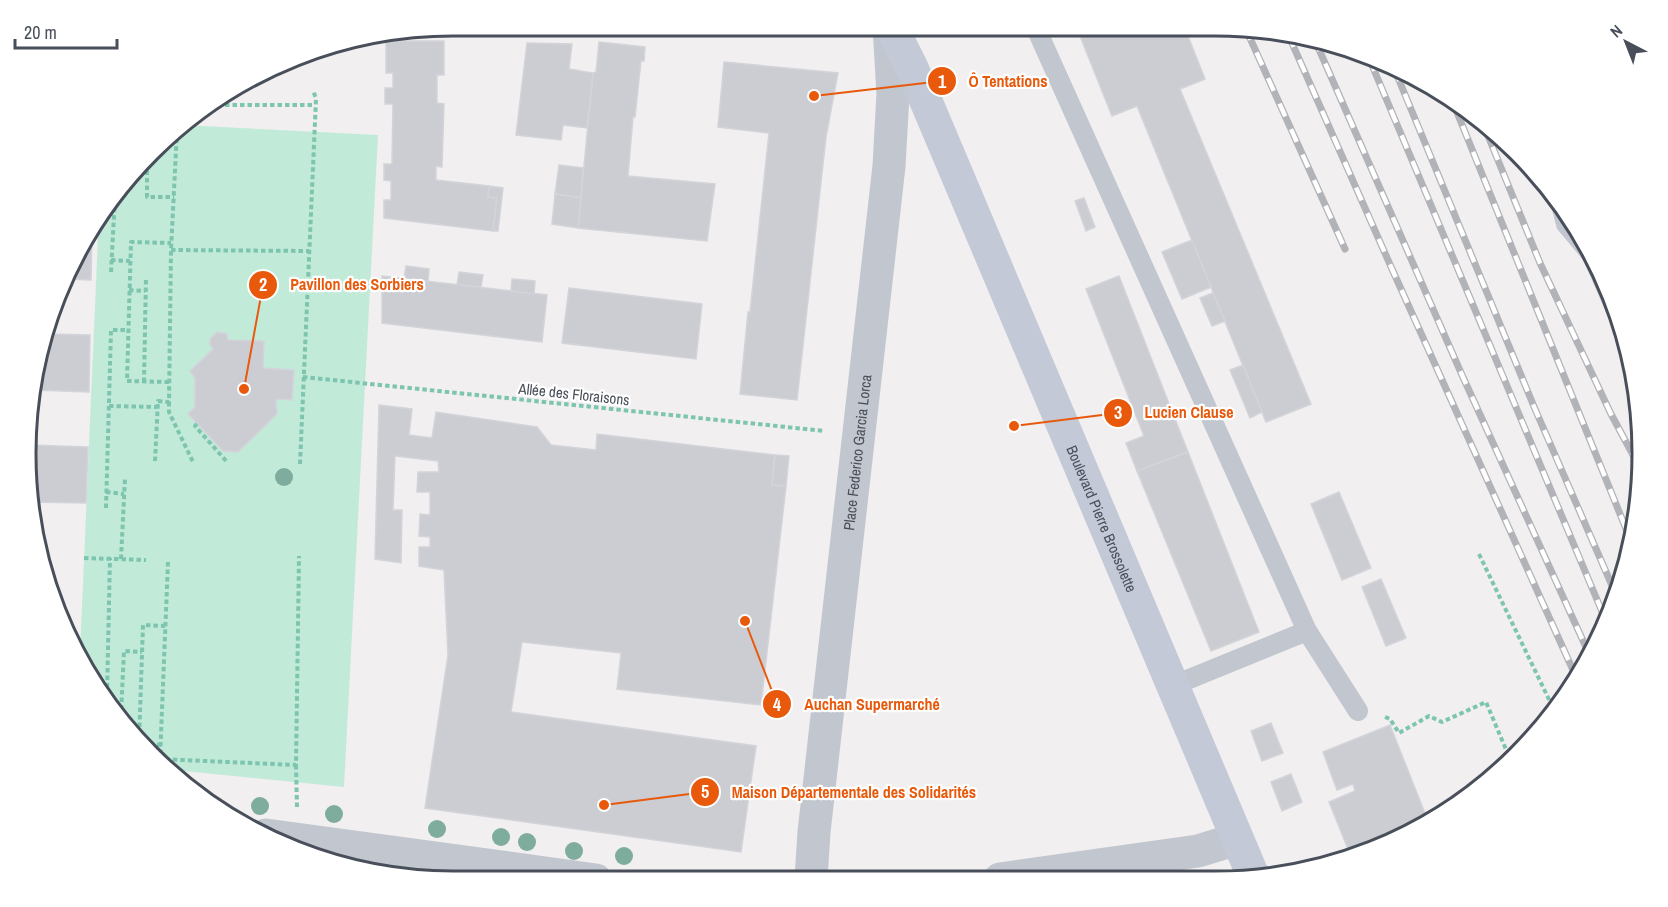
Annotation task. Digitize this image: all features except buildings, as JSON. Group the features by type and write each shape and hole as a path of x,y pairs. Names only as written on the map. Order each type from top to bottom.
{"main road":[{"name":"Boulevard Pierre Brossolette","path":"895,36 912,68 1250,869"}],"street":[{"name":"Place Federico Garcia Lorca","path":"812,871 814,832 889,166 893,94 890,36"},
{"path":"293,839 530,871"},
{"path":"1056,871 1197,851 1237,839"}],"lane":[{"path":"1039,36 1307,631 1358,711"},
{"path":"1172,686 1307,631"}],"path":[{"path":"300,464 315,105 313,90"},
{"path":"224,105 315,105"},
{"path":"177,141 171,243 169,412 193,462"},
{"path":"144,173 147,196 174,197"},
{"path":"111,272 114,210"},
{"path":"169,382 127,381 131,242 171,243"},
{"path":"171,250 309,251"},
{"path":"111,260 130,261"},
{"path":"144,382 146,277"},
{"path":"129,290 145,291"},
{"path":"106,508 111,330 128,330"},
{"name":"Allée des Floraisons","path":"303,377 833,432"},
{"path":"155,461 158,401 169,402"},
{"path":"109,406 157,407"},
{"path":"197,424 195,426 228,463"},
{"path":"121,559 125,478"},
{"path":"106,492 124,494"},
{"path":"1479,554 1550,702"},
{"path":"170,759 296,765 299,556"},
{"path":"84,558 146,560"},
{"path":"107,687 110,558"},
{"path":"161,751 168,562"},
{"path":"140,729 143,625 165,626"},
{"path":"121,707 124,651 142,652"},
{"path":"1358,711 1390,719 1399,734 1429,716 1442,722 1486,702 1507,752"},
{"path":"154,744 161,745"}],"green space":[{"path":"195,126 378,135 344,787 182,771 158,749 122,708 81,641 98,235 122,199 140,178 158,158"}],"railway":[{"path":"1250,38 1345,249"},
{"path":"1292,43 1572,668"},
{"path":"1319,49 1462,375 1585,645"},
{"path":"1373,68 1601,610"},
{"path":"1398,79 1535,409 1611,584"},
{"path":"1458,114 1625,527"},
{"path":"1490,140 1540,263 1611,414 1632,453"}],"place":[{"name":"Ô Tentations","path":"814,96"},
{"name":"Pavillon des Sorbiers","path":"244,389"},
{"name":"Lucien Clause","path":"1014,426"},
{"name":"Auchan Supermarché","path":"745,621"},
{"name":"Maison Départementale des Solidarités","path":"604,805"}]}
